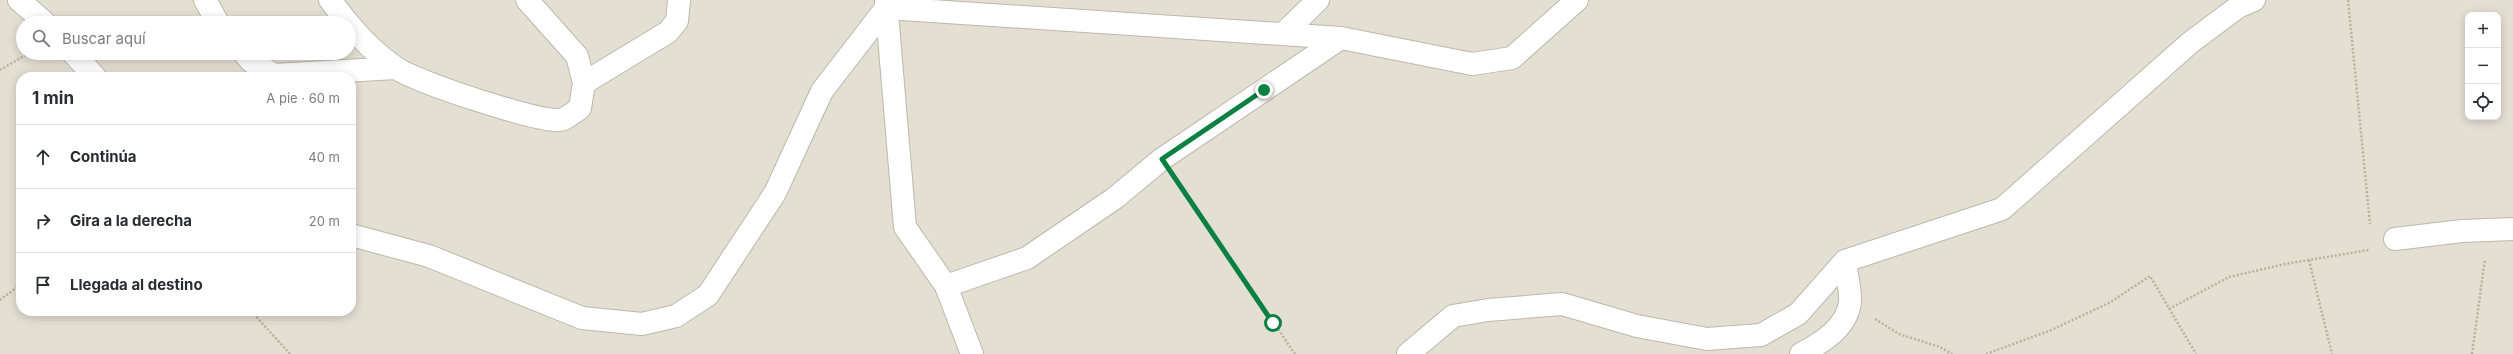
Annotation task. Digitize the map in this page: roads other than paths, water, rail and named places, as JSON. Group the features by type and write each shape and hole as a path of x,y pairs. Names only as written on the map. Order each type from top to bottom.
{"street":[{"path":"19,0 37,16"},
{"path":"205,0 214,16"},
{"path":"330,0 343,16"},
{"path":"356,32 396,68 430,83 538,118 560,121 580,108 584,83 577,56 527,0"},
{"path":"584,83 668,32 677,21 680,8 679,0"},
{"path":"1283,34 1318,0"},
{"path":"886,4 1342,38 1472,64 1512,58 1577,0"},
{"path":"1408,354 1453,316 1488,310 1562,304 1637,326 1707,339 1761,335 1798,314 1845,261 2002,209 2191,42 2238,7 2254,0"},
{"path":"356,236 429,256 582,318 642,324 676,316 708,294 775,193 822,91 886,4"},
{"path":"886,4 905,227 946,286 972,354"},
{"path":"946,286 1027,258 1115,198 1162,159 1342,38"},
{"path":"79,60 90,72"},
{"path":"250,60 269,72"},
{"path":"326,72 396,68"},
{"path":"2395,239 2462,231 2513,229"},
{"path":"1800,354 1832,335 1850,302 1845,261"}]}
